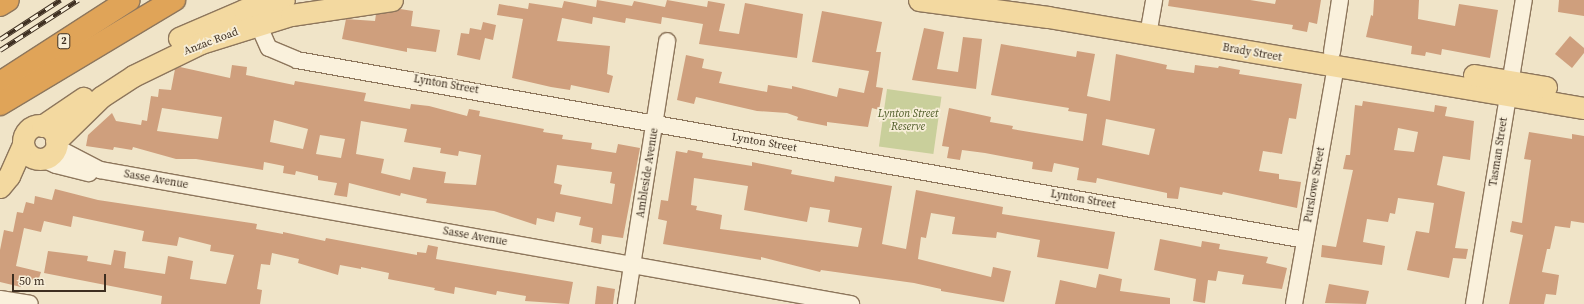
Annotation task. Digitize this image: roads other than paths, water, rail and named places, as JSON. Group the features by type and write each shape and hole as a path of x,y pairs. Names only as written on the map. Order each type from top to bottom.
{"highway":[{"path":"0,5 8,0"},
{"name":"2","path":"0,83 129,0"},
{"path":"0,104 174,0"}],"main road":[{"name":"Anzac Road","path":"4,181 48,151 102,97 133,76 201,44 284,0"},
{"name":"Anzac Road","path":"42,126 72,107 129,64 177,39 255,16 292,15 392,0"},
{"name":"Brady Street","path":"919,0 1014,5 1509,88 1584,94"},
{"name":"Brady Street","path":"1509,88 1584,108"},
{"path":"42,126 52,130 48,151 28,154 23,144 27,132 42,126"},
{"name":"Anzac Road","path":"4,181 23,144"}],"street":[{"path":"1149,28 1154,0"},
{"name":"Purslowe Street","path":"1294,304 1306,240 1334,59 1340,0"},
{"name":"Tasman Street","path":"1474,304 1524,0"},
{"name":"Lynton Street","path":"255,16 269,48 288,58 1306,240"},
{"name":"Ambleside Avenue","path":"626,304 656,124 668,41"},
{"name":"Sasse Avenue","path":"48,151 100,170 851,304"},
{"path":"0,299 30,304"}],"railway":[{"path":"0,39 60,0"},
{"path":"0,50 78,0"}],"park label":[{"name":"Lynton Street Reserve","path":"908,121"}]}
